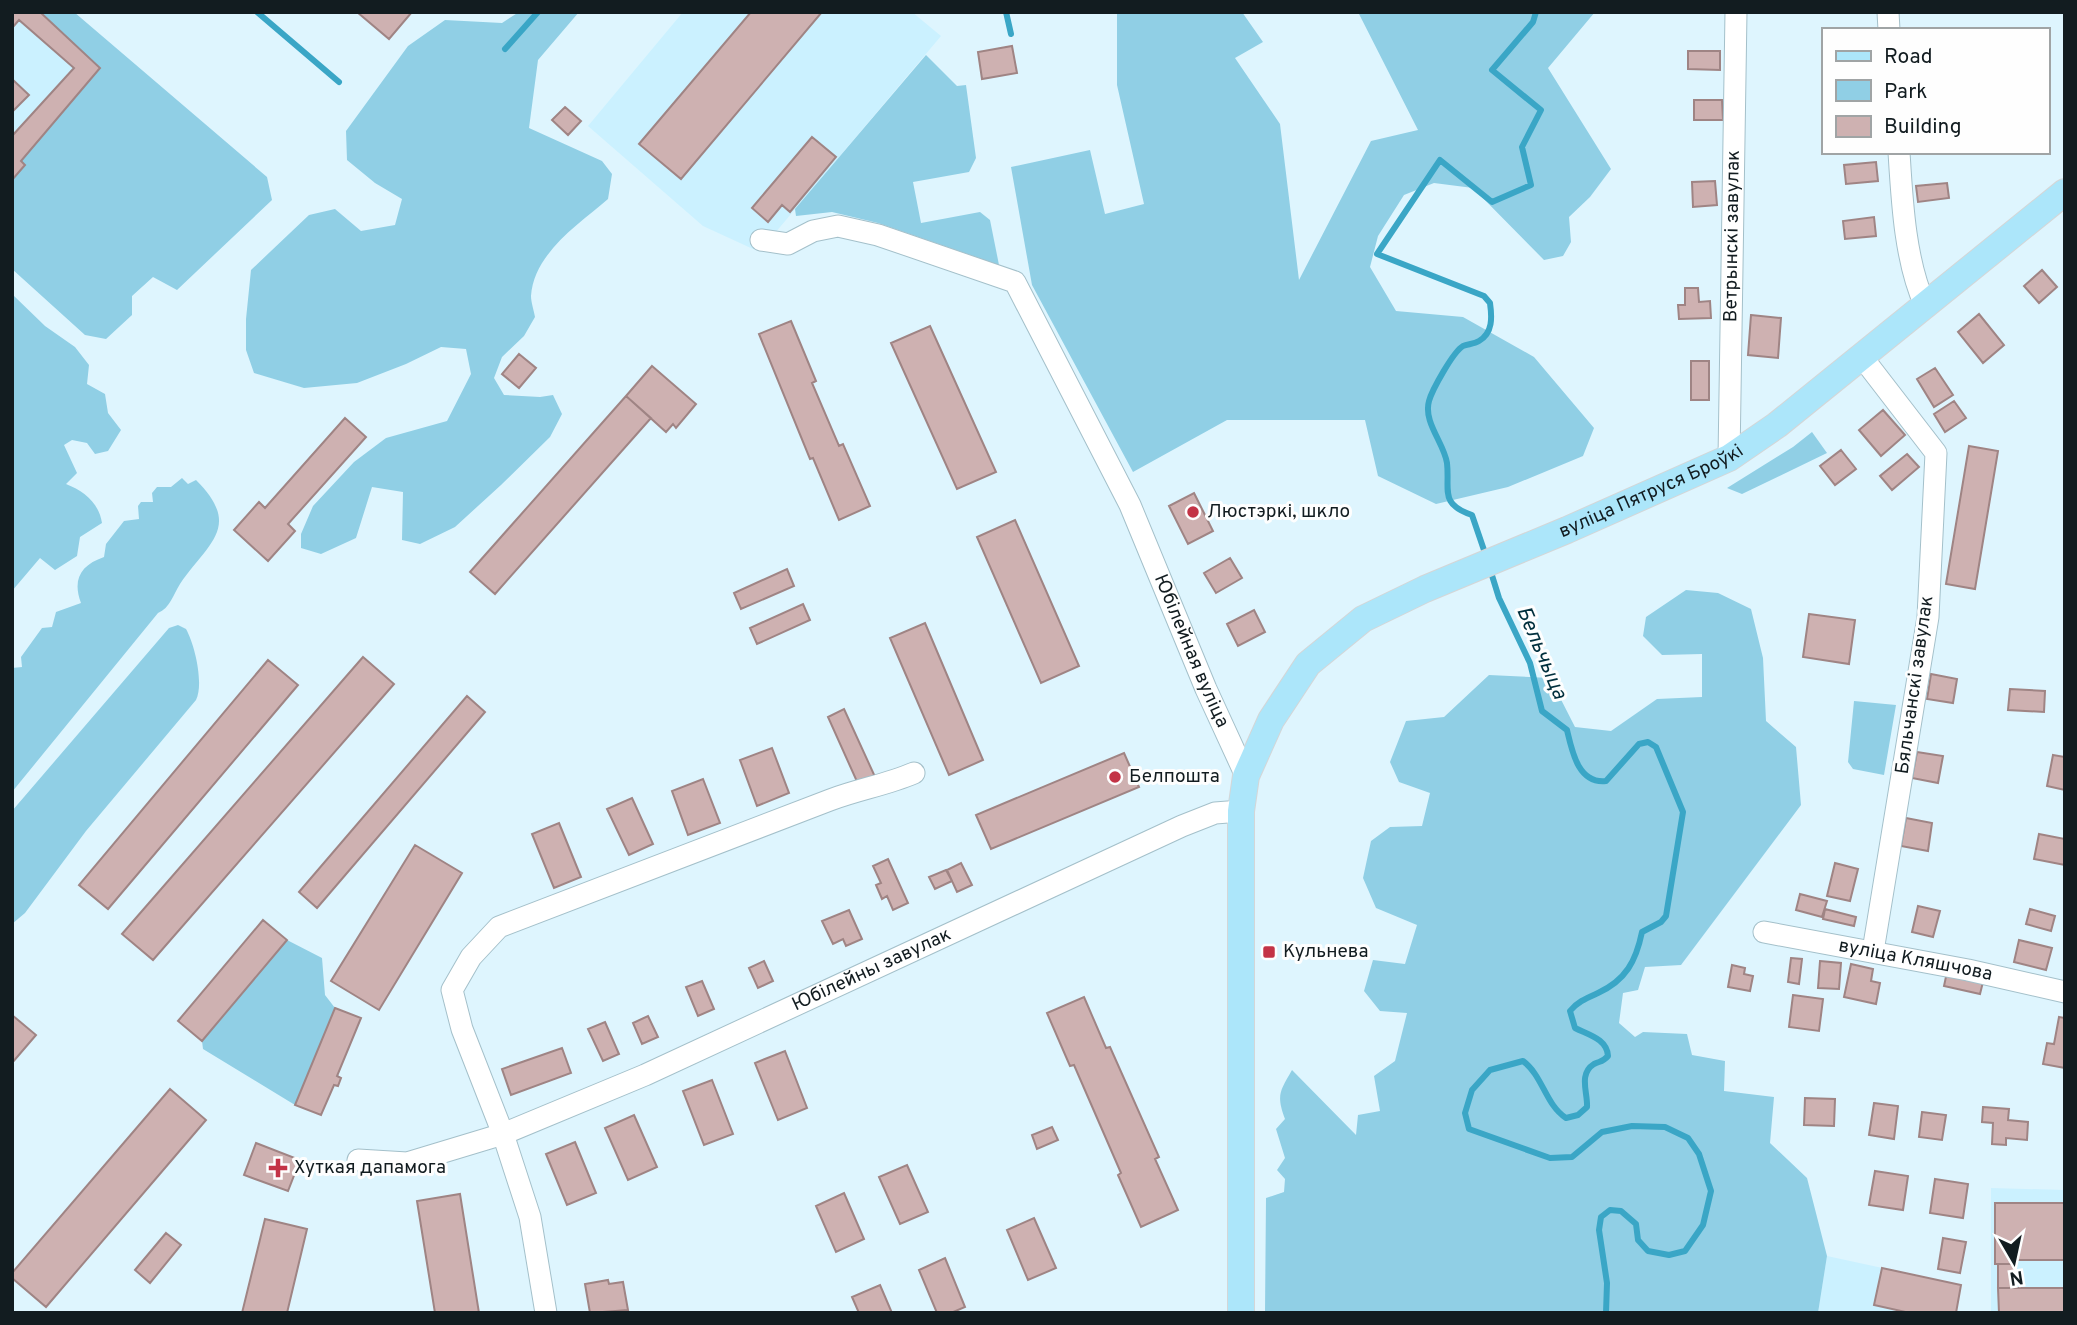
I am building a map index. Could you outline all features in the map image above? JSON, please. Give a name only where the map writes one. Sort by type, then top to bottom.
[{"type":"main road","name":"вуліца Пятруся Броўкі","points":[[1246,776],[1271,720],[1308,664],[1363,619],[1425,589],[1729,458],[1777,425],[2065,192]]},
{"type":"main road","points":[[1241,1313],[1241,811],[1246,776]]},
{"type":"street","name":"Ветрынскі завулак","points":[[1729,458],[1736,12]]},
{"type":"street","points":[[1899,154],[1915,284],[1925,305]]},
{"type":"street","name":"Юбілейная вуліца","points":[[761,240],[788,244],[813,231],[838,226],[878,235],[1015,282],[1130,505],[1206,689],[1246,776]]},
{"type":"street","name":"Бяльчанскі завулак","points":[[1862,357],[1936,453],[1928,617],[1873,951]]},
{"type":"street","points":[[547,1313],[530,1217],[503,1134],[462,1029],[452,990],[471,957],[499,927],[851,792],[885,786],[914,773]]},
{"type":"street","name":"Юбілейны завулак","points":[[358,1160],[407,1163],[503,1134],[657,1070],[1182,826],[1215,813],[1241,811]]},
{"type":"street","name":"вуліца Кляшчова","points":[[1764,932],[1873,951],[2065,992]]},
{"type":"shaded area","points":[[12,12],[95,63],[12,173]]},
{"type":"shaded area","points":[[683,12],[912,12],[941,36],[775,233],[768,247],[753,249],[703,226],[588,126]]},
{"type":"shaded area","points":[[1991,1188],[2065,1190],[2065,1313],[1991,1313]]},
{"type":"shaded area","points":[[1827,1256],[1961,1285],[1956,1313],[1818,1313]]},
{"type":"green space","points":[[36,12],[74,12],[267,177],[272,200],[177,290],[153,277],[132,296],[132,315],[106,339],[85,335],[12,269],[12,173],[94,63]]},
{"type":"green space","points":[[519,12],[579,12],[538,60],[529,128],[602,161],[612,174],[608,199],[572,229],[540,266],[531,296],[535,317],[524,336],[502,357],[494,378],[504,395],[553,395],[562,414],[550,437],[455,527],[420,544],[402,540],[403,492],[372,487],[356,538],[321,554],[301,548],[301,534],[313,506],[354,462],[386,438],[447,421],[471,374],[466,349],[441,347],[357,383],[304,388],[254,373],[246,350],[251,270],[309,215],[335,209],[361,231],[395,225],[402,199],[375,183],[347,160],[346,131],[408,46],[445,20],[502,23]]},
{"type":"green space","points":[[1117,12],[1242,12],[1263,42],[1235,58],[1280,124],[1299,280],[1371,141],[1418,130],[1358,12],[1595,12],[1548,68],[1611,169],[1590,197],[1569,217],[1571,242],[1563,256],[1544,260],[1473,188],[1434,183],[1404,195],[1378,236],[1370,267],[1396,311],[1463,317],[1534,357],[1594,428],[1583,456],[1508,487],[1436,504],[1378,476],[1365,420],[1227,420],[1133,472],[1032,285],[1011,167],[1090,150],[1105,214],[1144,204],[1117,85]]},
{"type":"green space","points":[[926,55],[957,86],[966,85],[976,158],[969,172],[913,182],[921,223],[980,212],[990,220],[999,265],[878,223],[832,212],[796,216],[795,209]]},
{"type":"green space","points":[[12,294],[45,326],[75,347],[89,365],[87,384],[105,394],[108,413],[121,430],[108,451],[95,454],[87,443],[72,440],[64,445],[77,473],[66,484],[90,499],[98,509],[102,523],[80,537],[77,556],[55,570],[40,558],[12,591]]},
{"type":"green space","points":[[1812,432],[1827,453],[1742,494],[1727,488],[1793,447]]},
{"type":"green space","points":[[182,478],[188,484],[196,480],[210,496],[217,510],[219,523],[216,534],[168,605],[158,613],[12,792],[12,668],[22,667],[21,657],[42,628],[52,627],[56,612],[81,603],[78,594],[80,574],[89,564],[104,557],[106,544],[124,521],[139,519],[138,506],[141,502],[153,502],[152,493],[157,487],[171,487]]},
{"type":"green space","points":[[1686,590],[1718,593],[1751,609],[1763,658],[1766,721],[1796,747],[1801,805],[1681,965],[1645,967],[1638,990],[1623,993],[1619,1023],[1635,1037],[1643,1032],[1687,1034],[1692,1055],[1725,1061],[1724,1091],[1774,1097],[1770,1143],[1807,1178],[1827,1256],[1818,1313],[1265,1313],[1266,1198],[1284,1192],[1285,1179],[1277,1170],[1285,1158],[1276,1129],[1285,1119],[1280,1098],[1285,1083],[1292,1070],[1356,1135],[1358,1115],[1380,1111],[1374,1076],[1395,1061],[1407,1013],[1380,1011],[1364,991],[1373,960],[1405,964],[1417,925],[1376,908],[1363,878],[1371,841],[1390,827],[1422,826],[1430,793],[1399,782],[1390,762],[1406,721],[1444,717],[1489,675],[1550,678],[1575,727],[1611,731],[1657,699],[1702,697],[1702,654],[1662,655],[1643,636],[1646,617]]},
{"type":"green space","points":[[178,625],[186,629],[195,654],[199,675],[196,700],[86,831],[25,913],[12,924],[12,811],[169,628]]},
{"type":"green space","points":[[1854,701],[1896,705],[1884,775],[1853,769],[1848,762]]},
{"type":"green space","points":[[287,940],[322,958],[325,995],[335,1008],[295,1105],[203,1049],[202,1041]]},
{"type":"building","points":[[12,12],[40,12],[100,68],[21,161],[25,165],[12,180],[12,136],[74,68],[19,20],[12,28]]},
{"type":"building","points":[[357,12],[412,12],[389,39]]},
{"type":"building","points":[[751,12],[822,12],[681,179],[639,144]]},
{"type":"building","points":[[1012,46],[1017,73],[982,79],[978,52]]},
{"type":"building","points":[[1688,51],[1720,51],[1720,70],[1688,69]]},
{"type":"building","points":[[12,79],[29,95],[12,112]]},
{"type":"building","points":[[1694,100],[1722,100],[1723,120],[1694,120]]},
{"type":"building","points":[[565,107],[581,121],[568,135],[552,120]]},
{"type":"building","points":[[812,137],[836,157],[790,212],[782,205],[768,222],[752,208]]},
{"type":"building","points":[[1876,162],[1878,181],[1846,184],[1844,165]]},
{"type":"building","points":[[1715,181],[1717,205],[1693,207],[1692,182]]},
{"type":"building","points":[[1947,183],[1949,198],[1918,202],[1916,186]]},
{"type":"building","points":[[1874,217],[1876,236],[1845,239],[1843,221]]},
{"type":"building","points":[[2042,270],[2057,287],[2039,303],[2024,286]]},
{"type":"building","points":[[1685,288],[1698,288],[1699,302],[1710,301],[1711,318],[1679,319],[1678,305],[1685,305]]},
{"type":"building","points":[[1979,314],[2004,345],[1983,363],[1958,332]]},
{"type":"building","points":[[1751,315],[1781,318],[1778,358],[1748,355]]},
{"type":"building","points":[[791,321],[816,381],[812,383],[839,446],[843,444],[870,506],[839,520],[813,458],[810,459],[759,334]]},
{"type":"building","points":[[930,326],[996,472],[957,489],[891,343]]},
{"type":"building","points":[[519,354],[536,368],[519,388],[502,374]]},
{"type":"building","points":[[1691,361],[1709,361],[1709,400],[1691,400]]},
{"type":"building","points":[[652,366],[696,404],[676,428],[673,424],[666,432],[626,396]]},
{"type":"building","points":[[1935,368],[1953,395],[1934,407],[1917,379]]},
{"type":"building","points":[[626,396],[651,418],[495,594],[470,572]]},
{"type":"building","points":[[1954,401],[1966,418],[1945,432],[1934,414]]},
{"type":"building","points":[[1883,410],[1905,435],[1881,456],[1859,430]]},
{"type":"building","points":[[345,418],[366,437],[288,524],[295,531],[268,561],[234,530],[259,502],[265,508]]},
{"type":"building","points":[[1969,446],[1998,451],[1975,589],[1946,584]]},
{"type":"building","points":[[1841,450],[1856,469],[1835,485],[1820,466]]},
{"type":"building","points":[[1907,454],[1919,467],[1892,490],[1880,476]]},
{"type":"building","points":[[1194,493],[1213,531],[1188,544],[1169,506]]},
{"type":"building","points":[[1015,520],[1079,666],[1041,683],[977,537]]},
{"type":"building","points":[[1230,558],[1242,578],[1216,593],[1204,573]]},
{"type":"building","points":[[787,569],[794,586],[741,609],[734,593]]},
{"type":"building","points":[[803,604],[810,620],[757,644],[750,628]]},
{"type":"building","points":[[1254,610],[1265,632],[1238,646],[1227,624]]},
{"type":"building","points":[[1809,614],[1855,620],[1849,664],[1803,657]]},
{"type":"building","points":[[925,623],[983,760],[949,775],[890,638]]},
{"type":"building","points":[[363,657],[394,684],[153,960],[122,934]]},
{"type":"building","points":[[268,660],[298,685],[108,909],[79,885]]},
{"type":"building","points":[[1931,674],[1957,679],[1953,703],[1927,699]]},
{"type":"building","points":[[2010,689],[2045,691],[2044,712],[2008,710]]},
{"type":"building","points":[[467,696],[485,712],[317,908],[299,892]]},
{"type":"building","points":[[844,709],[876,779],[859,786],[828,717]]},
{"type":"building","points":[[772,748],[789,793],[757,806],[740,760]]},
{"type":"building","points":[[1917,752],[1943,756],[1938,783],[1912,778]]},
{"type":"building","points":[[1124,753],[1139,787],[991,849],[976,815]]},
{"type":"building","points":[[2053,755],[2065,757],[2065,790],[2047,786]]},
{"type":"building","points":[[703,779],[720,823],[688,835],[672,791]]},
{"type":"building","points":[[632,798],[653,844],[629,855],[607,809]]},
{"type":"building","points":[[1906,818],[1932,823],[1928,851],[1901,846]]},
{"type":"building","points":[[559,823],[581,877],[554,888],[532,834]]},
{"type":"building","points":[[2039,834],[2065,839],[2065,865],[2034,859]]},
{"type":"building","points":[[415,845],[462,873],[379,1010],[331,981]]},
{"type":"building","points":[[888,859],[908,903],[893,910],[887,896],[882,899],[876,885],[881,883],[873,866]]},
{"type":"building","points":[[961,863],[972,885],[957,892],[947,870]]},
{"type":"building","points":[[1835,863],[1858,869],[1850,901],[1827,896]]},
{"type":"building","points":[[946,870],[952,881],[935,889],[929,877]]},
{"type":"building","points":[[1800,894],[1827,901],[1822,917],[1796,910]]},
{"type":"building","points":[[1918,906],[1940,911],[1933,937],[1912,932]]},
{"type":"building","points":[[1825,909],[1856,917],[1854,926],[1823,919]]},
{"type":"building","points":[[2030,909],[2055,916],[2051,931],[2026,924]]},
{"type":"building","points":[[849,910],[862,939],[846,946],[843,939],[833,944],[822,921]]},
{"type":"building","points":[[263,920],[287,940],[202,1041],[178,1021]]},
{"type":"building","points":[[2019,940],[2052,948],[2046,970],[2014,962]]},
{"type":"building","points":[[1791,958],[1802,959],[1799,984],[1788,982]]},
{"type":"building","points":[[764,961],[773,981],[758,988],[749,968]]},
{"type":"building","points":[[1820,961],[1841,963],[1839,989],[1818,988]]},
{"type":"building","points":[[1851,964],[1873,969],[1871,981],[1880,983],[1876,1004],[1844,997]]},
{"type":"building","points":[[1732,965],[1745,968],[1744,974],[1753,976],[1750,991],[1728,987]]},
{"type":"building","points":[[1947,972],[1983,982],[1980,994],[1944,986]]},
{"type":"building","points":[[702,981],[714,1009],[698,1016],[686,987]]},
{"type":"building","points":[[1793,995],[1823,999],[1819,1031],[1789,1027]]},
{"type":"building","points":[[1084,997],[1106,1048],[1110,1047],[1159,1157],[1155,1159],[1178,1210],[1141,1227],[1118,1175],[1121,1173],[1074,1065],[1070,1066],[1047,1013]]},
{"type":"building","points":[[335,1008],[361,1018],[337,1076],[341,1078],[338,1086],[334,1085],[321,1115],[295,1105]]},
{"type":"building","points":[[12,1015],[36,1035],[12,1063]]},
{"type":"building","points":[[648,1016],[658,1037],[642,1044],[633,1023]]},
{"type":"building","points":[[2059,1017],[2065,1018],[2065,1068],[2043,1064],[2047,1043],[2054,1044]]},
{"type":"building","points":[[605,1022],[619,1054],[603,1061],[588,1029]]},
{"type":"building","points":[[562,1048],[571,1073],[511,1095],[502,1069]]},
{"type":"building","points":[[785,1051],[807,1108],[778,1120],[755,1063]]},
{"type":"building","points":[[712,1080],[733,1134],[704,1145],[683,1091]]},
{"type":"building","points":[[170,1089],[206,1120],[46,1307],[12,1278],[12,1273]]},
{"type":"building","points":[[1805,1098],[1835,1099],[1834,1126],[1804,1125]]},
{"type":"building","points":[[1874,1103],[1898,1106],[1894,1139],[1869,1135]]},
{"type":"building","points":[[1983,1107],[2009,1109],[2008,1120],[2028,1122],[2027,1140],[2006,1138],[2006,1145],[1992,1144],[1993,1123],[1982,1122]]},
{"type":"building","points":[[1922,1112],[1946,1115],[1942,1140],[1919,1137]]},
{"type":"building","points":[[634,1115],[657,1167],[628,1180],[605,1128]]},
{"type":"building","points":[[1052,1127],[1058,1140],[1037,1149],[1032,1135]]},
{"type":"building","points":[[575,1142],[596,1193],[567,1205],[546,1154]]},
{"type":"building","points":[[256,1143],[300,1160],[288,1191],[244,1175]]},
{"type":"building","points":[[907,1165],[928,1212],[900,1224],[879,1177]]},
{"type":"building","points":[[1875,1171],[1908,1176],[1903,1210],[1869,1205]]},
{"type":"building","points":[[1935,1179],[1968,1184],[1963,1218],[1930,1213]]},
{"type":"building","points":[[844,1193],[864,1239],[836,1252],[816,1206]]},
{"type":"building","points":[[460,1194],[479,1313],[435,1313],[417,1201]]},
{"type":"building","points":[[1995,1203],[2065,1203],[2065,1260],[2015,1260],[2015,1264],[1995,1264]]},
{"type":"building","points":[[1034,1218],[1056,1268],[1028,1280],[1007,1230]]},
{"type":"building","points":[[265,1219],[307,1229],[287,1313],[242,1313]]},
{"type":"building","points":[[166,1233],[181,1245],[150,1283],[135,1270]]},
{"type":"building","points":[[1943,1238],[1966,1242],[1960,1273],[1938,1269]]},
{"type":"building","points":[[945,1258],[965,1307],[951,1313],[937,1313],[919,1270]]},
{"type":"building","points":[[1998,1264],[2015,1264],[2015,1288],[1998,1288]]},
{"type":"building","points":[[1882,1268],[1961,1285],[1956,1313],[1910,1313],[1874,1305]]},
{"type":"building","points":[[608,1280],[609,1284],[623,1282],[628,1310],[590,1313],[585,1284]]},
{"type":"building","points":[[880,1285],[892,1313],[859,1313],[852,1297]]},
{"type":"building","points":[[1998,1288],[2065,1288],[2065,1313],[1999,1313]]},
{"type":"waterway","points":[[257,12],[339,82]]},
{"type":"waterway","points":[[505,49],[538,12]]},
{"type":"waterway","points":[[1006,12],[1011,34]]},
{"type":"waterway","name":"Бельчыца","points":[[1486,556],[1472,515],[1450,501],[1447,463],[1431,425],[1428,409],[1434,389],[1454,356],[1463,346],[1477,342],[1487,334],[1491,319],[1490,303],[1484,296],[1377,254],[1440,160],[1492,202],[1531,185],[1522,147],[1541,110],[1492,70],[1533,22],[1536,12]]},
{"type":"waterway","name":"Бельчыца","points":[[1490,569],[1499,598],[1530,663],[1542,711],[1567,730],[1574,756],[1583,772],[1596,781],[1606,781],[1639,744],[1648,742],[1656,747],[1683,812],[1666,916],[1661,922],[1642,932],[1637,952],[1623,976],[1570,1011],[1575,1028],[1591,1035],[1607,1050],[1608,1056],[1594,1064],[1586,1073],[1587,1107],[1578,1115],[1566,1118],[1553,1105],[1535,1074],[1523,1061],[1490,1070],[1472,1090],[1465,1113],[1469,1129],[1550,1158],[1572,1157],[1602,1132],[1632,1126],[1665,1127],[1688,1138],[1699,1154],[1711,1191],[1703,1225],[1685,1251],[1669,1255],[1648,1251],[1638,1240],[1636,1224],[1621,1211],[1610,1210],[1601,1217],[1599,1230],[1607,1283],[1606,1313]]},
{"type":"place","name":"Люстэркі, шкло","points":[[1193,512]]},
{"type":"place","name":"Белпошта","points":[[1115,777]]},
{"type":"place","name":"Кульнева","points":[[1269,952]]},
{"type":"place","name":"Хуткая дапамога","points":[[278,1168]]}]
